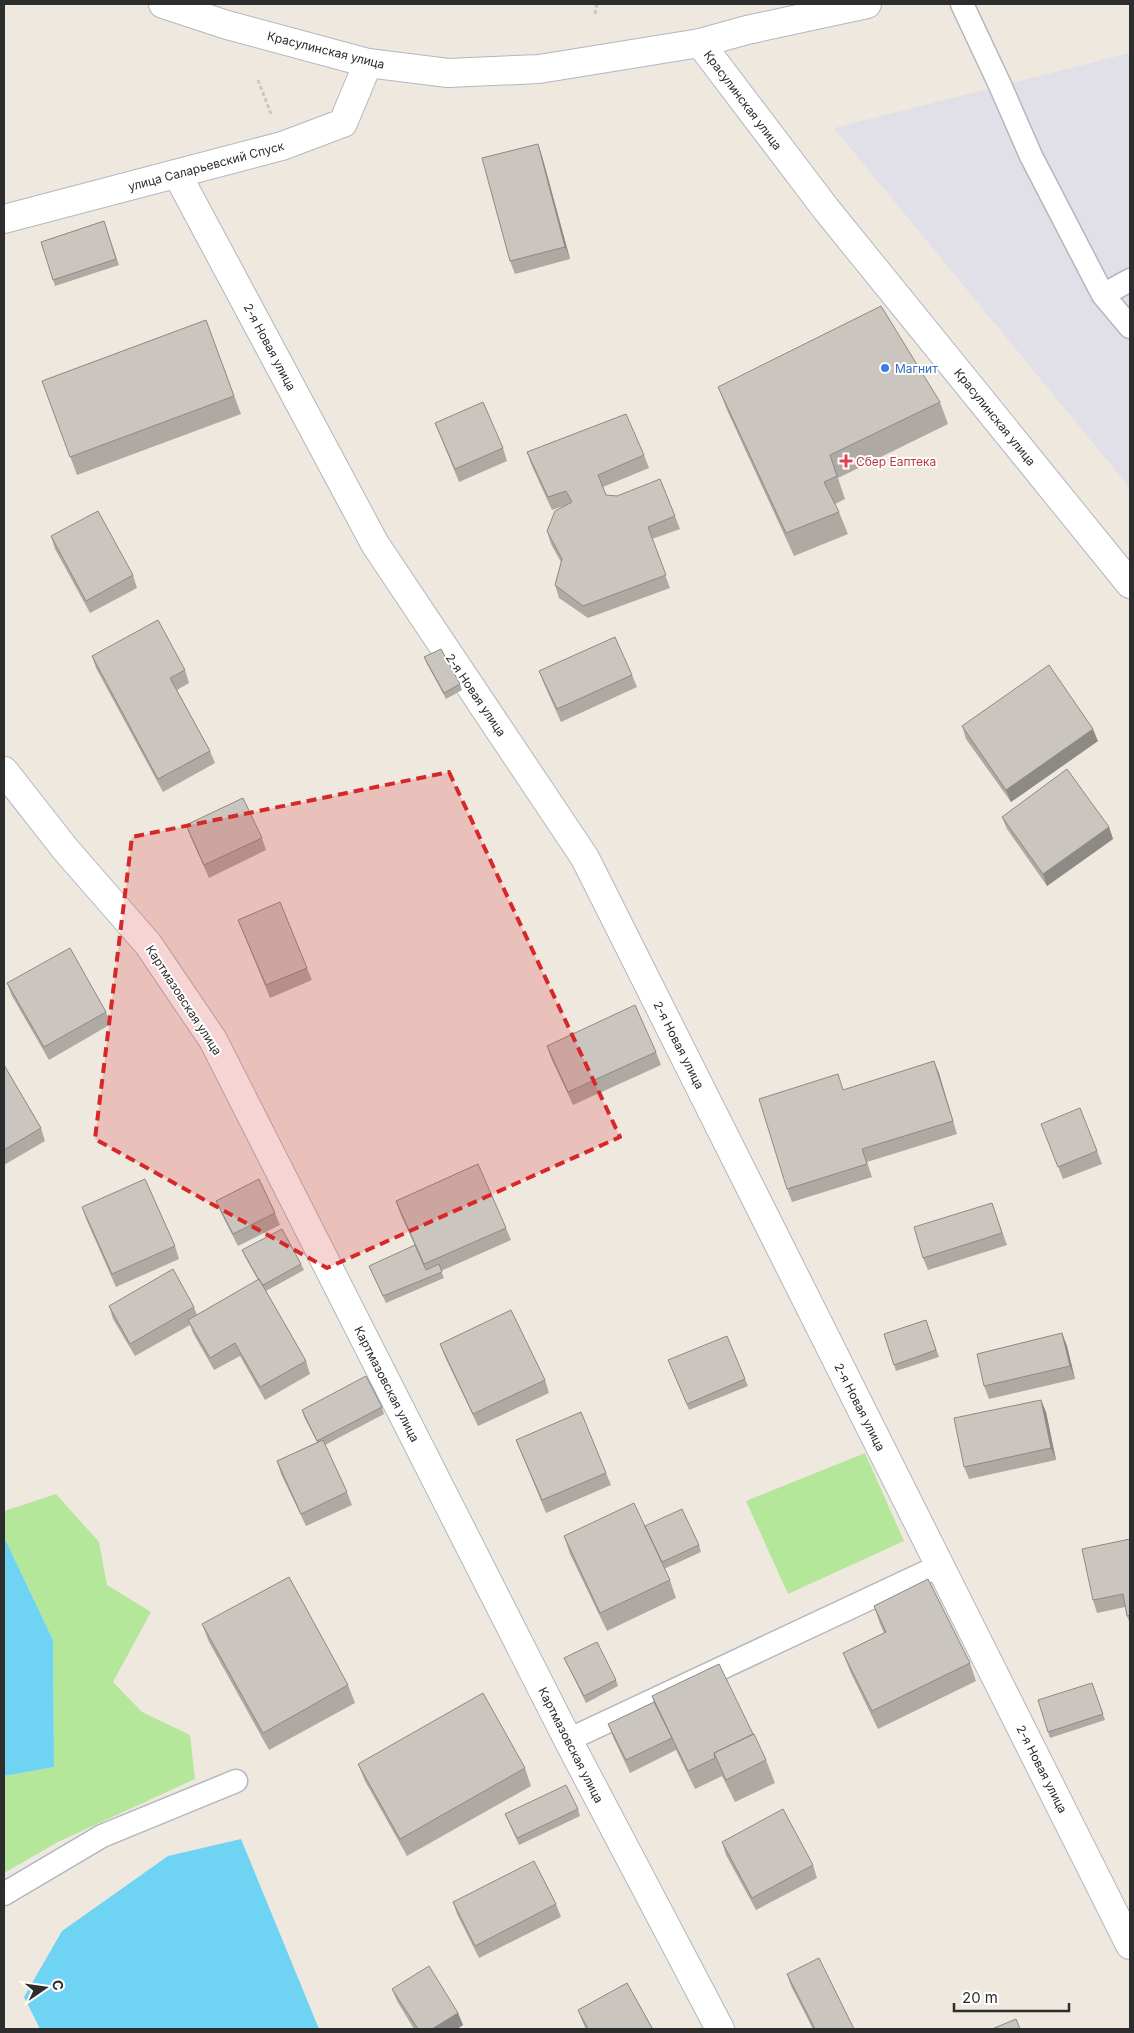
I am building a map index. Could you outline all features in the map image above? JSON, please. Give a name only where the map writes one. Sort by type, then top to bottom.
[{"type":"street","name":"Красулинская улица","points":[[163,4],[227,25],[368,63],[448,73],[539,69],[700,43],[826,209],[1130,584]]},
{"type":"street","points":[[700,43],[747,30],[867,4]]},
{"type":"street","name":"улица Саларьевский Спуск","points":[[4,219],[282,146],[343,123],[368,63]]},
{"type":"street","name":"2-я Новая улица","points":[[177,174],[375,544],[585,858],[1130,1945]]},
{"type":"street","name":"Картмазовская улица","points":[[4,771],[66,850],[148,944],[213,1040],[568,1740],[720,2029]]},
{"type":"lane","points":[[962,4],[1031,156],[1103,295],[1130,327]]},
{"type":"lane","points":[[1103,295],[1130,280]]},
{"type":"lane","points":[[568,1740],[939,1566]]},
{"type":"lane","points":[[4,1894],[102,1836],[236,1781]]},
{"type":"path","points":[[595,14],[596,4]]},
{"type":"highlighted area","points":[[449,772],[620,1137],[327,1268],[95,1139],[132,837]]},
{"type":"shaded area","points":[[1130,53],[1130,488],[834,128]]},
{"type":"green space","points":[[865,1453],[904,1541],[788,1594],[746,1501]]},
{"type":"green space","points":[[56,1494],[99,1542],[107,1585],[151,1612],[113,1682],[142,1712],[190,1735],[195,1779],[58,1842],[4,1873],[4,1776],[54,1767],[53,1640],[4,1537],[4,1511]]},
{"type":"water","points":[[4,1537],[53,1640],[54,1767],[4,1776]]},
{"type":"water","points":[[241,1839],[319,2029],[40,2029],[24,1997],[62,1931],[168,1856]]},
{"type":"building","points":[[538,144],[565,247],[510,261],[482,158]]},
{"type":"building","points":[[104,221],[116,259],[53,280],[41,242]]},
{"type":"building","points":[[881,306],[940,402],[830,455],[837,476],[824,482],[839,512],[786,533],[718,387]]},
{"type":"building","points":[[206,320],[234,396],[70,457],[42,381]]},
{"type":"building","points":[[483,402],[503,448],[455,469],[435,423]]},
{"type":"building","points":[[626,414],[644,455],[598,475],[606,495],[617,496],[660,479],[675,516],[648,527],[666,575],[583,606],[555,585],[562,559],[547,531],[555,511],[572,502],[566,491],[548,497],[527,452]]},
{"type":"building","points":[[98,511],[133,575],[86,601],[51,536]]},
{"type":"building","points":[[158,620],[185,670],[170,678],[210,751],[158,779],[92,656]]},
{"type":"building","points":[[615,637],[632,675],[557,709],[539,671]]},
{"type":"building","points":[[441,649],[460,684],[444,693],[424,657]]},
{"type":"building","points":[[1049,665],[1093,729],[1006,790],[962,726]]},
{"type":"building","points":[[1067,769],[1109,827],[1043,874],[1002,817]]},
{"type":"building","points":[[243,798],[262,838],[204,865],[186,825]]},
{"type":"building","points":[[280,902],[307,968],[266,985],[238,920]]},
{"type":"building","points":[[70,948],[106,1012],[44,1047],[7,983]]},
{"type":"building","points":[[635,1005],[656,1052],[568,1092],[547,1046]]},
{"type":"building","points":[[934,1061],[953,1121],[862,1149],[867,1164],[787,1189],[759,1099],[838,1074],[843,1090]]},
{"type":"building","points":[[4,1065],[41,1128],[4,1150]]},
{"type":"building","points":[[1080,1108],[1097,1151],[1058,1167],[1041,1124]]},
{"type":"building","points":[[478,1164],[506,1228],[424,1264],[396,1201]]},
{"type":"building","points":[[145,1179],[175,1246],[112,1274],[82,1207]]},
{"type":"building","points":[[259,1179],[275,1213],[233,1234],[216,1201]]},
{"type":"building","points":[[992,1203],[1002,1233],[923,1258],[914,1227]]},
{"type":"building","points":[[282,1229],[301,1264],[263,1285],[242,1250]]},
{"type":"building","points":[[415,1245],[426,1270],[439,1264],[442,1272],[383,1296],[369,1266]]},
{"type":"building","points":[[173,1269],[194,1307],[130,1344],[109,1306]]},
{"type":"building","points":[[259,1279],[306,1361],[260,1387],[235,1343],[210,1358],[188,1320]]},
{"type":"building","points":[[511,1310],[545,1380],[473,1414],[440,1344]]},
{"type":"building","points":[[926,1320],[936,1350],[894,1365],[884,1334]]},
{"type":"building","points":[[1062,1333],[1070,1366],[984,1386],[977,1354]]},
{"type":"building","points":[[727,1336],[745,1379],[687,1404],[668,1360]]},
{"type":"building","points":[[366,1376],[382,1407],[317,1441],[302,1410]]},
{"type":"building","points":[[1041,1400],[1051,1448],[964,1467],[954,1418]]},
{"type":"building","points":[[581,1412],[606,1473],[542,1500],[516,1440]]},
{"type":"building","points":[[323,1440],[347,1492],[301,1514],[277,1461]]},
{"type":"building","points":[[634,1503],[670,1580],[600,1613],[564,1536]]},
{"type":"building","points":[[682,1509],[699,1545],[662,1562],[645,1526]]},
{"type":"building","points":[[1130,1539],[1130,1615],[1127,1616],[1123,1594],[1093,1600],[1082,1549]]},
{"type":"building","points":[[289,1577],[348,1685],[263,1733],[202,1624]]},
{"type":"building","points":[[928,1579],[970,1663],[872,1711],[843,1653],[886,1632],[874,1606]]},
{"type":"building","points":[[597,1642],[616,1680],[584,1696],[564,1658]]},
{"type":"building","points":[[719,1664],[753,1734],[714,1753],[715,1758],[688,1771],[652,1696]]},
{"type":"building","points":[[1092,1683],[1103,1714],[1048,1732],[1038,1700]]},
{"type":"building","points":[[483,1693],[525,1768],[400,1839],[358,1764]]},
{"type":"building","points":[[654,1702],[672,1738],[626,1760],[608,1724]]},
{"type":"building","points":[[754,1734],[766,1760],[726,1780],[714,1753]]},
{"type":"building","points":[[566,1785],[578,1809],[517,1838],[505,1814]]},
{"type":"building","points":[[783,1809],[813,1865],[752,1898],[722,1842]]},
{"type":"building","points":[[534,1861],[556,1904],[475,1946],[453,1902]]},
{"type":"building","points":[[819,1958],[854,2029],[815,2029],[787,1974]]},
{"type":"building","points":[[429,1966],[458,2013],[432,2029],[418,2029],[392,1989]]},
{"type":"building","points":[[627,1983],[652,2028],[588,2029],[578,2010]]},
{"type":"building","points":[[1016,2019],[1020,2029],[992,2029]]},
{"type":"place","name":"Магнит","points":[[885,368]]},
{"type":"place","name":"Сбер Еаптека","points":[[846,461]]}]
